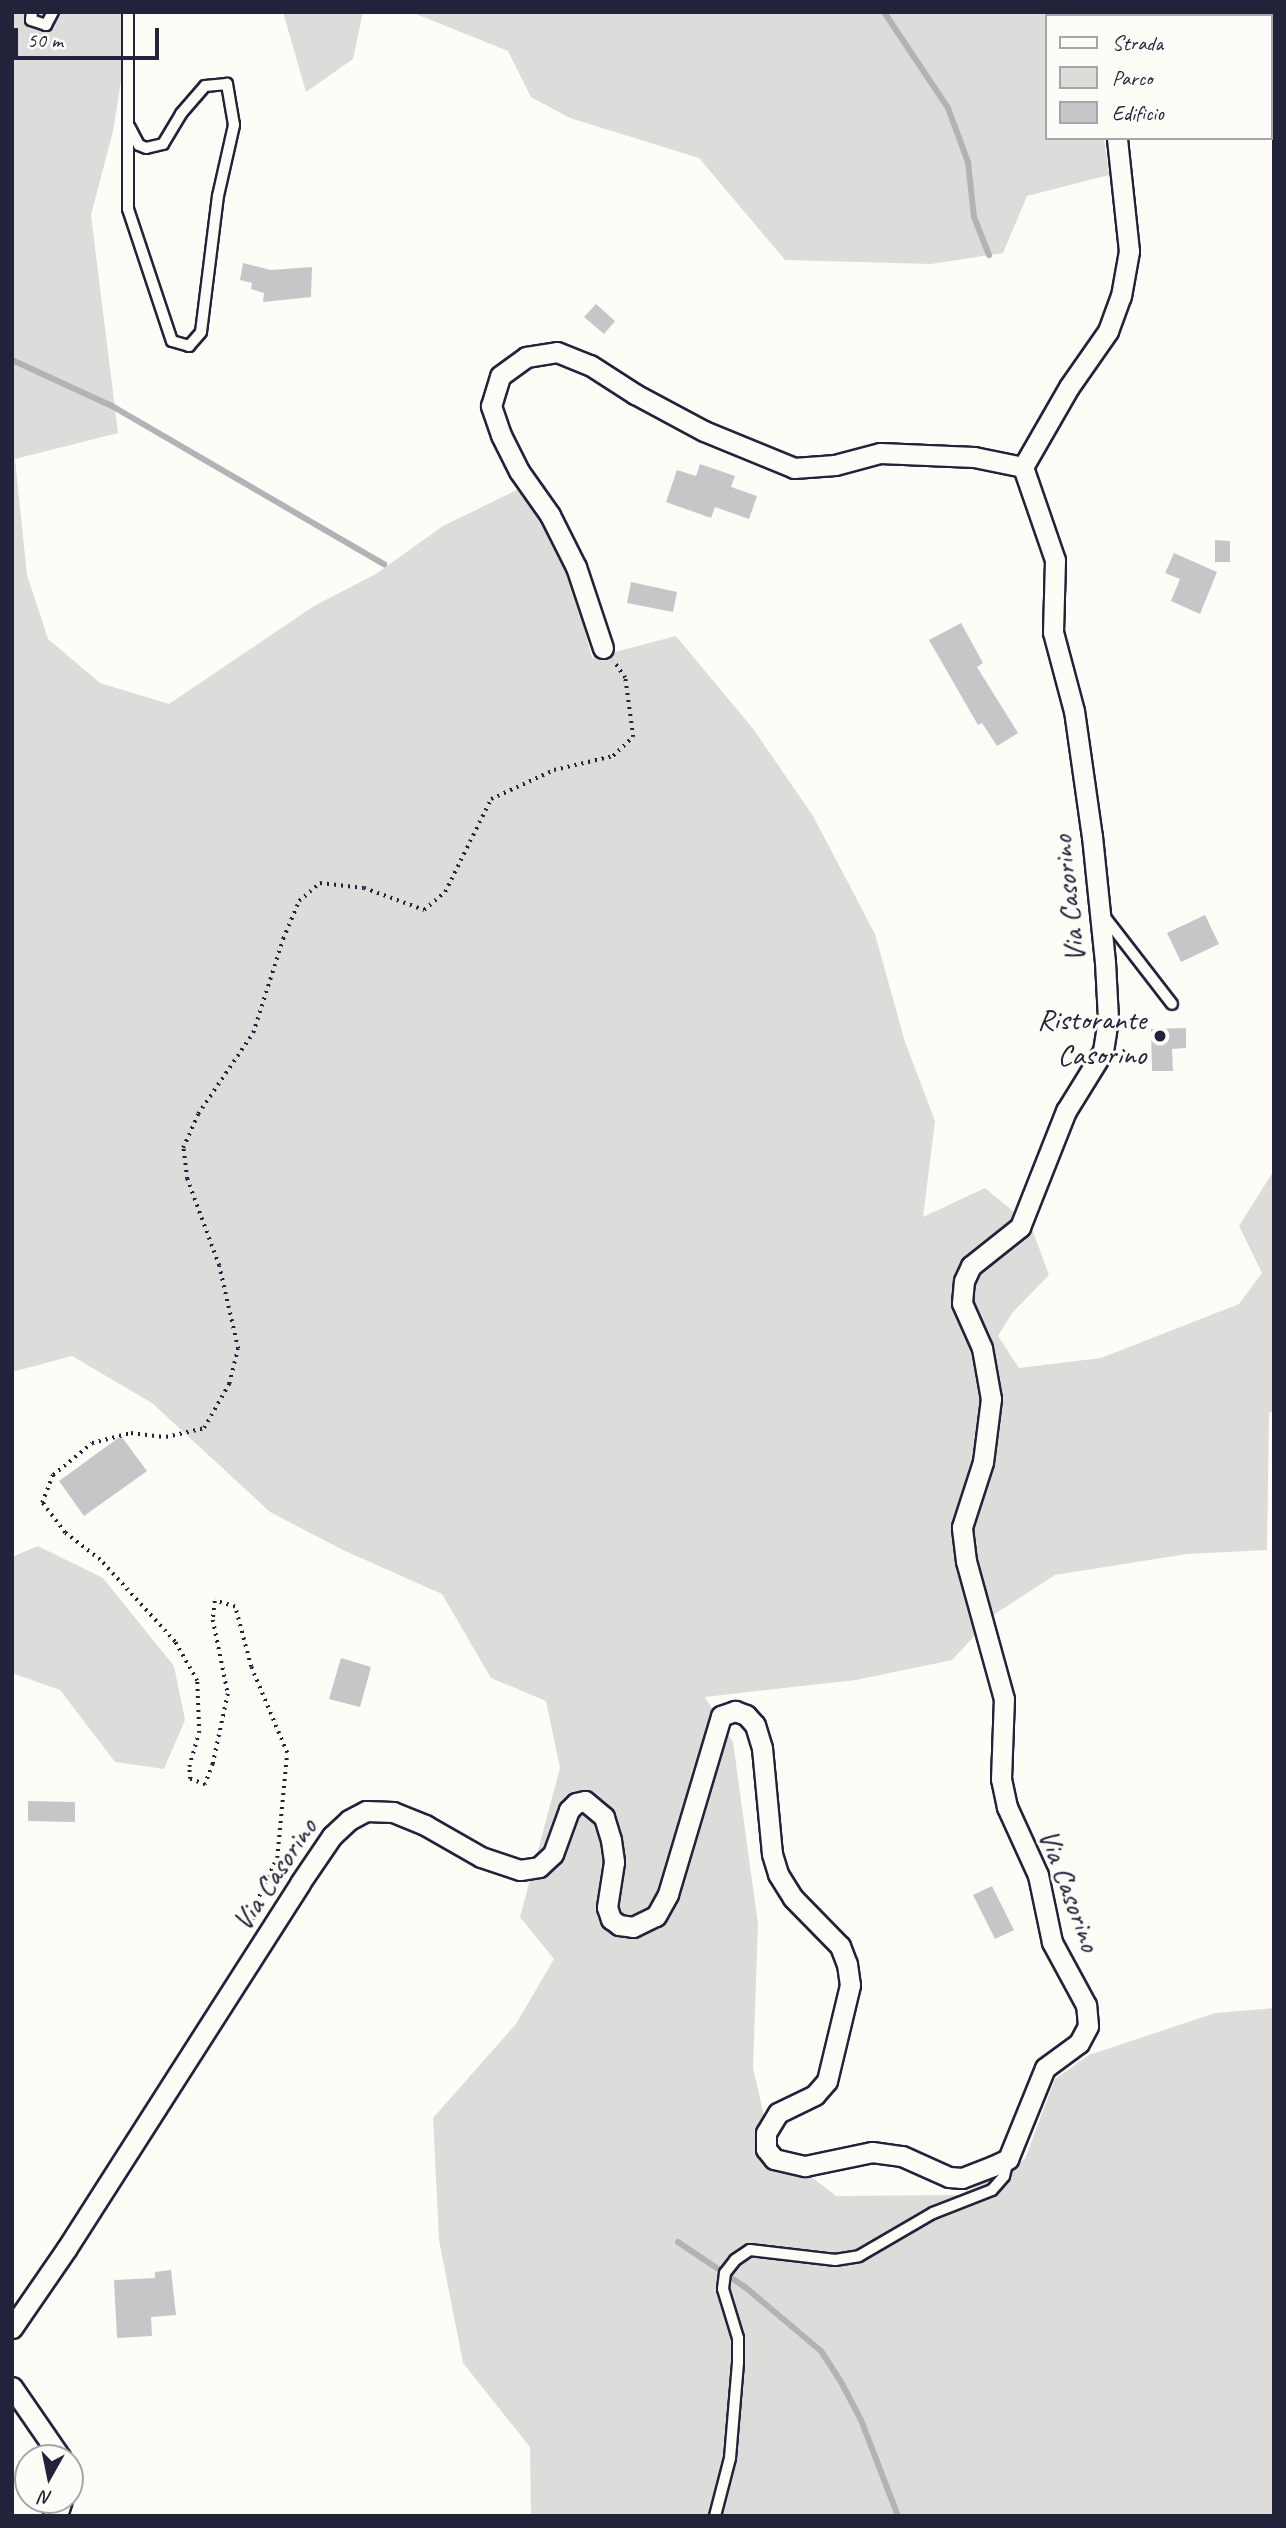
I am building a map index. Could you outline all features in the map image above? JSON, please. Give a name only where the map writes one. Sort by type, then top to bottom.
[{"type":"street","points":[[603,648],[576,568],[550,515],[519,471],[501,435],[491,406],[500,376],[526,357],[557,352],[590,365],[635,394],[704,430],[794,468],[835,465],[880,453],[974,457],[1023,467],[1069,387],[1108,331],[1121,296],[1129,251],[1117,140]]},
{"type":"street","name":"Via Casorino","points":[[12,2328],[332,1836],[349,1819],[366,1811],[393,1812],[425,1825],[481,1857],[520,1870],[539,1867],[553,1854],[569,1810],[576,1803],[585,1801],[604,1817],[611,1840],[614,1862],[607,1907],[611,1919],[620,1925],[634,1927],[646,1924],[656,1916],[668,1894],[721,1716],[734,1711],[746,1715],[755,1725],[762,1748],[772,1854],[778,1874],[811,1919],[840,1946],[847,1964],[850,1985],[827,2081],[815,2095],[778,2113],[766,2133],[766,2149],[774,2159],[805,2166],[872,2152],[902,2156],[949,2177],[962,2178],[1008,2159],[1045,2068],[1079,2043],[1088,2026],[1086,2005],[1052,1942],[1038,1875],[1007,1807],[1001,1779],[1004,1699],[966,1561],[962,1527],[983,1462],[991,1399],[982,1348],[962,1303],[964,1281],[971,1266],[1020,1227],[1066,1111],[1103,1051],[1108,1019],[1099,910],[1074,711],[1053,632],[1055,560],[1023,467]]},
{"type":"street","points":[[12,2387],[51,2444]]},
{"type":"lane","points":[[32,12],[32,20],[46,24],[53,12]]},
{"type":"lane","points":[[128,12],[128,209],[172,341],[189,346],[201,332],[218,196],[234,125],[227,84],[205,86],[181,114],[163,144],[146,148],[139,145],[129,125]]},
{"type":"lane","points":[[1099,910],[1172,1004]]},
{"type":"lane","points":[[715,2516],[730,2458],[738,2362],[738,2338],[723,2289],[725,2273],[735,2260],[750,2250],[835,2260],[859,2256],[933,2213],[992,2190],[1004,2176],[1008,2159]]},
{"type":"path","points":[[255,1956],[253,1909],[276,1858],[286,1753],[251,1667],[235,1607],[215,1601],[213,1620],[228,1694],[213,1765],[205,1785],[190,1779],[188,1767],[199,1733],[197,1682],[175,1642],[100,1560],[65,1533],[42,1503],[53,1475],[92,1443],[131,1433],[166,1437],[204,1428],[229,1384],[238,1349],[219,1266],[187,1179],[183,1148],[198,1114],[253,1033],[283,939],[299,901],[320,883],[364,888],[424,910],[444,892],[491,799],[554,770],[613,756],[633,737],[625,678],[603,648]]},
{"type":"green space","points":[[12,12],[132,12],[113,131],[91,215],[118,433],[15,459],[27,575],[48,639],[100,683],[169,704],[314,606],[376,574],[443,526],[521,488],[570,574],[592,658],[676,636],[754,730],[813,816],[875,934],[905,1042],[935,1121],[923,1217],[985,1188],[1031,1226],[1049,1275],[1012,1313],[998,1336],[1019,1368],[1101,1358],[1239,1304],[1262,1273],[1239,1226],[1274,1170],[1274,1411],[1269,1413],[1267,1550],[1187,1554],[1055,1575],[995,1614],[952,1660],[856,1680],[705,1697],[733,1742],[758,1924],[753,2068],[771,2146],[836,2196],[959,2195],[1025,2159],[1055,2079],[1089,2055],[1215,2013],[1274,2008],[1274,2516],[531,2516],[530,2447],[463,2363],[439,2240],[433,2118],[516,2024],[554,1959],[520,1917],[560,1768],[546,1701],[491,1678],[442,1594],[343,1550],[270,1512],[152,1403],[72,1356],[12,1372]]},
{"type":"green space","points":[[283,12],[363,12],[353,59],[306,92]]},
{"type":"green space","points":[[411,12],[1088,12],[1044,14],[1044,140],[1104,140],[1109,175],[1027,196],[1003,253],[931,264],[785,260],[699,158],[570,118],[531,97],[508,51]]},
{"type":"green space","points":[[38,1546],[103,1578],[174,1666],[185,1720],[164,1769],[115,1762],[60,1690],[12,1673],[12,1557]]},
{"type":"building","points":[[243,263],[271,270],[312,267],[311,297],[263,302],[264,293],[251,289],[252,283],[240,280]]},
{"type":"building","points":[[596,304],[615,321],[604,334],[584,317]]},
{"type":"building","points":[[700,464],[735,476],[731,487],[757,496],[749,519],[715,507],[711,518],[666,502],[677,470],[696,476]]},
{"type":"building","points":[[1215,540],[1230,541],[1230,562],[1215,562]]},
{"type":"building","points":[[1174,553],[1217,572],[1200,614],[1171,601],[1180,579],[1165,573]]},
{"type":"building","points":[[631,582],[677,592],[673,612],[627,603]]},
{"type":"building","points":[[961,623],[983,663],[977,667],[1018,733],[997,746],[982,723],[978,725],[929,640]]},
{"type":"building","points":[[1205,915],[1219,944],[1181,962],[1167,933]]},
{"type":"building","points":[[1186,1028],[1186,1048],[1172,1049],[1173,1071],[1152,1071],[1151,1029]]},
{"type":"building","points":[[121,1436],[147,1471],[84,1516],[59,1481]]},
{"type":"building","points":[[341,1658],[371,1667],[360,1707],[329,1699]]},
{"type":"building","points":[[28,1801],[75,1802],[75,1822],[28,1821]]},
{"type":"building","points":[[992,1886],[1014,1930],[995,1939],[973,1895]]},
{"type":"building","points":[[171,2270],[176,2315],[151,2317],[152,2336],[117,2338],[114,2280],[155,2278],[155,2272]]},
{"type":"waterway","points":[[884,12],[948,108],[968,162],[974,217],[989,255]]},
{"type":"waterway","points":[[12,360],[112,406],[384,564]]},
{"type":"waterway","points":[[678,2242],[745,2287],[821,2351],[861,2420],[898,2516]]},
{"type":"place","name":"Ristorante Casorino","points":[[1160,1036]]}]
